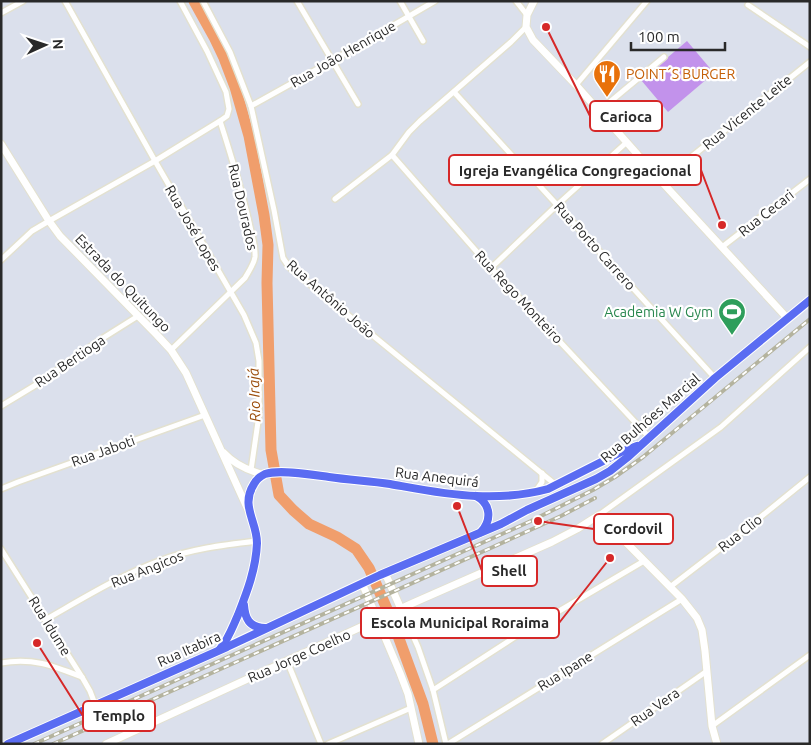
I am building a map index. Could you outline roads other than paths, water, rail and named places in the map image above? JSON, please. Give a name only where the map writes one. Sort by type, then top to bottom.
[{"type":"main road","name":"Rua Bulhões Marcial","points":[[382,574],[501,524],[527,510],[596,479],[629,456],[715,378],[810,300]]},
{"type":"main road","name":"Rua Anequirá","points":[[267,474],[303,474],[476,496],[512,494],[548,489],[621,452],[641,444]]},
{"type":"main road","points":[[249,512],[248,503],[251,490],[258,479],[267,474]]},
{"type":"main road","points":[[476,496],[482,499],[488,510],[486,524],[480,532]]},
{"type":"main road","name":"Estrada do Quitungo","points":[[219,650],[232,632],[251,582],[257,541],[256,531],[249,512]]},
{"type":"main road","name":"Rua Itabira","points":[[8,744],[219,650],[382,574]]},
{"type":"main road","points":[[243,603],[248,621],[259,628],[267,628]]},
{"type":"street","points":[[1,13],[23,1]]},
{"type":"street","name":"Rua José Lopes","points":[[65,1],[244,315],[252,333],[258,352],[260,415],[251,470]]},
{"type":"street","points":[[1,260],[32,231],[226,118],[229,107],[228,100],[219,77],[180,1]]},
{"type":"street","name":"Rua Antônio João","points":[[204,1],[230,52],[251,106],[283,258],[290,267],[556,485]]},
{"type":"street","points":[[297,1],[358,104]]},
{"type":"street","points":[[400,1],[423,41]]},
{"type":"street","name":"Rua João Henrique","points":[[251,106],[435,1]]},
{"type":"street","points":[[516,1],[527,15]]},
{"type":"street","points":[[534,1],[527,15],[526,27],[533,40],[788,319]]},
{"type":"street","points":[[576,85],[646,1]]},
{"type":"street","points":[[748,5],[810,48]]},
{"type":"street","points":[[335,199],[392,155],[414,126],[526,27]]},
{"type":"street","points":[[599,111],[664,57]]},
{"type":"street","name":"Rua Vicente Leite","points":[[661,181],[810,62]]},
{"type":"street","name":"Rua Porto Carrero","points":[[454,92],[715,378]]},
{"type":"street","name":"Rua Dourados","points":[[171,350],[246,278],[253,263],[255,249],[241,187],[220,121]]},
{"type":"street","points":[[491,268],[557,204],[627,142]]},
{"type":"street","name":"Estrada do Quitungo","points":[[1,144],[60,236],[171,350],[186,373],[249,512]]},
{"type":"street","name":"Rua Rego Monteiro","points":[[392,155],[491,268],[649,437]]},
{"type":"street","name":"Rua Cecari","points":[[722,247],[810,179]]},
{"type":"street","name":"Rua Bertioga","points":[[1,406],[40,383],[103,338],[138,316]]},
{"type":"street","points":[[717,744],[712,726],[702,630],[697,618],[670,586],[599,515],[721,427],[810,347]]},
{"type":"street","name":"Rua Jaboti","points":[[1,490],[36,475],[205,415]]},
{"type":"street","name":"Estrada do Quitungo","points":[[219,445],[238,465],[267,474]]},
{"type":"street","points":[[536,492],[542,482],[542,473]]},
{"type":"street","name":"Rua Clio","points":[[670,586],[810,477]]},
{"type":"street","name":"Rua Jorge Coelho","points":[[106,744],[121,741],[380,618],[552,542],[599,515]]},
{"type":"street","name":"Rua Angicos","points":[[46,620],[105,586],[160,560],[206,548],[257,541]]},
{"type":"street","name":"Rua Idume","points":[[2,552],[82,677],[95,704]]},
{"type":"street","points":[[433,690],[515,637],[644,561]]},
{"type":"street","points":[[382,574],[418,647],[433,690],[447,744]]},
{"type":"street","points":[[364,582],[380,618],[400,673],[411,708],[419,744]]},
{"type":"street","name":"Rua Ipane","points":[[447,744],[682,599]]},
{"type":"street","points":[[712,726],[810,655]]},
{"type":"street","points":[[1,663],[25,660],[42,662],[82,677]]},
{"type":"street","points":[[287,661],[321,744]]},
{"type":"street","name":"Rua Vera","points":[[602,744],[707,671]]},
{"type":"street","points":[[328,744],[411,708]]},
{"type":"waterway","name":"Rio Irajá","points":[[194,1],[214,37],[235,87],[249,136],[264,215],[268,245],[267,283],[271,450],[279,495],[309,524],[337,537],[356,549],[369,568],[394,625],[423,704],[433,744]]},
{"type":"railway","points":[[34,744],[531,521],[593,490],[643,457],[810,319]]},
{"type":"railway","points":[[53,744],[493,547],[561,516],[595,498]]},
{"type":"place","name":"Carioca","points":[[546,27]]},
{"type":"place","name":"POINT´S BURGER","points":[[607,98]]},
{"type":"place","name":"Igreja Evangélica Congregacional","points":[[722,225]]},
{"type":"place","name":"Academia W Gym","points":[[732,336]]},
{"type":"place","name":"Shell","points":[[457,506]]},
{"type":"place","name":"Cordovil","points":[[538,521]]},
{"type":"place","name":"Escola Municipal Roraima","points":[[610,558]]},
{"type":"place","name":"Templo","points":[[37,643]]}]
